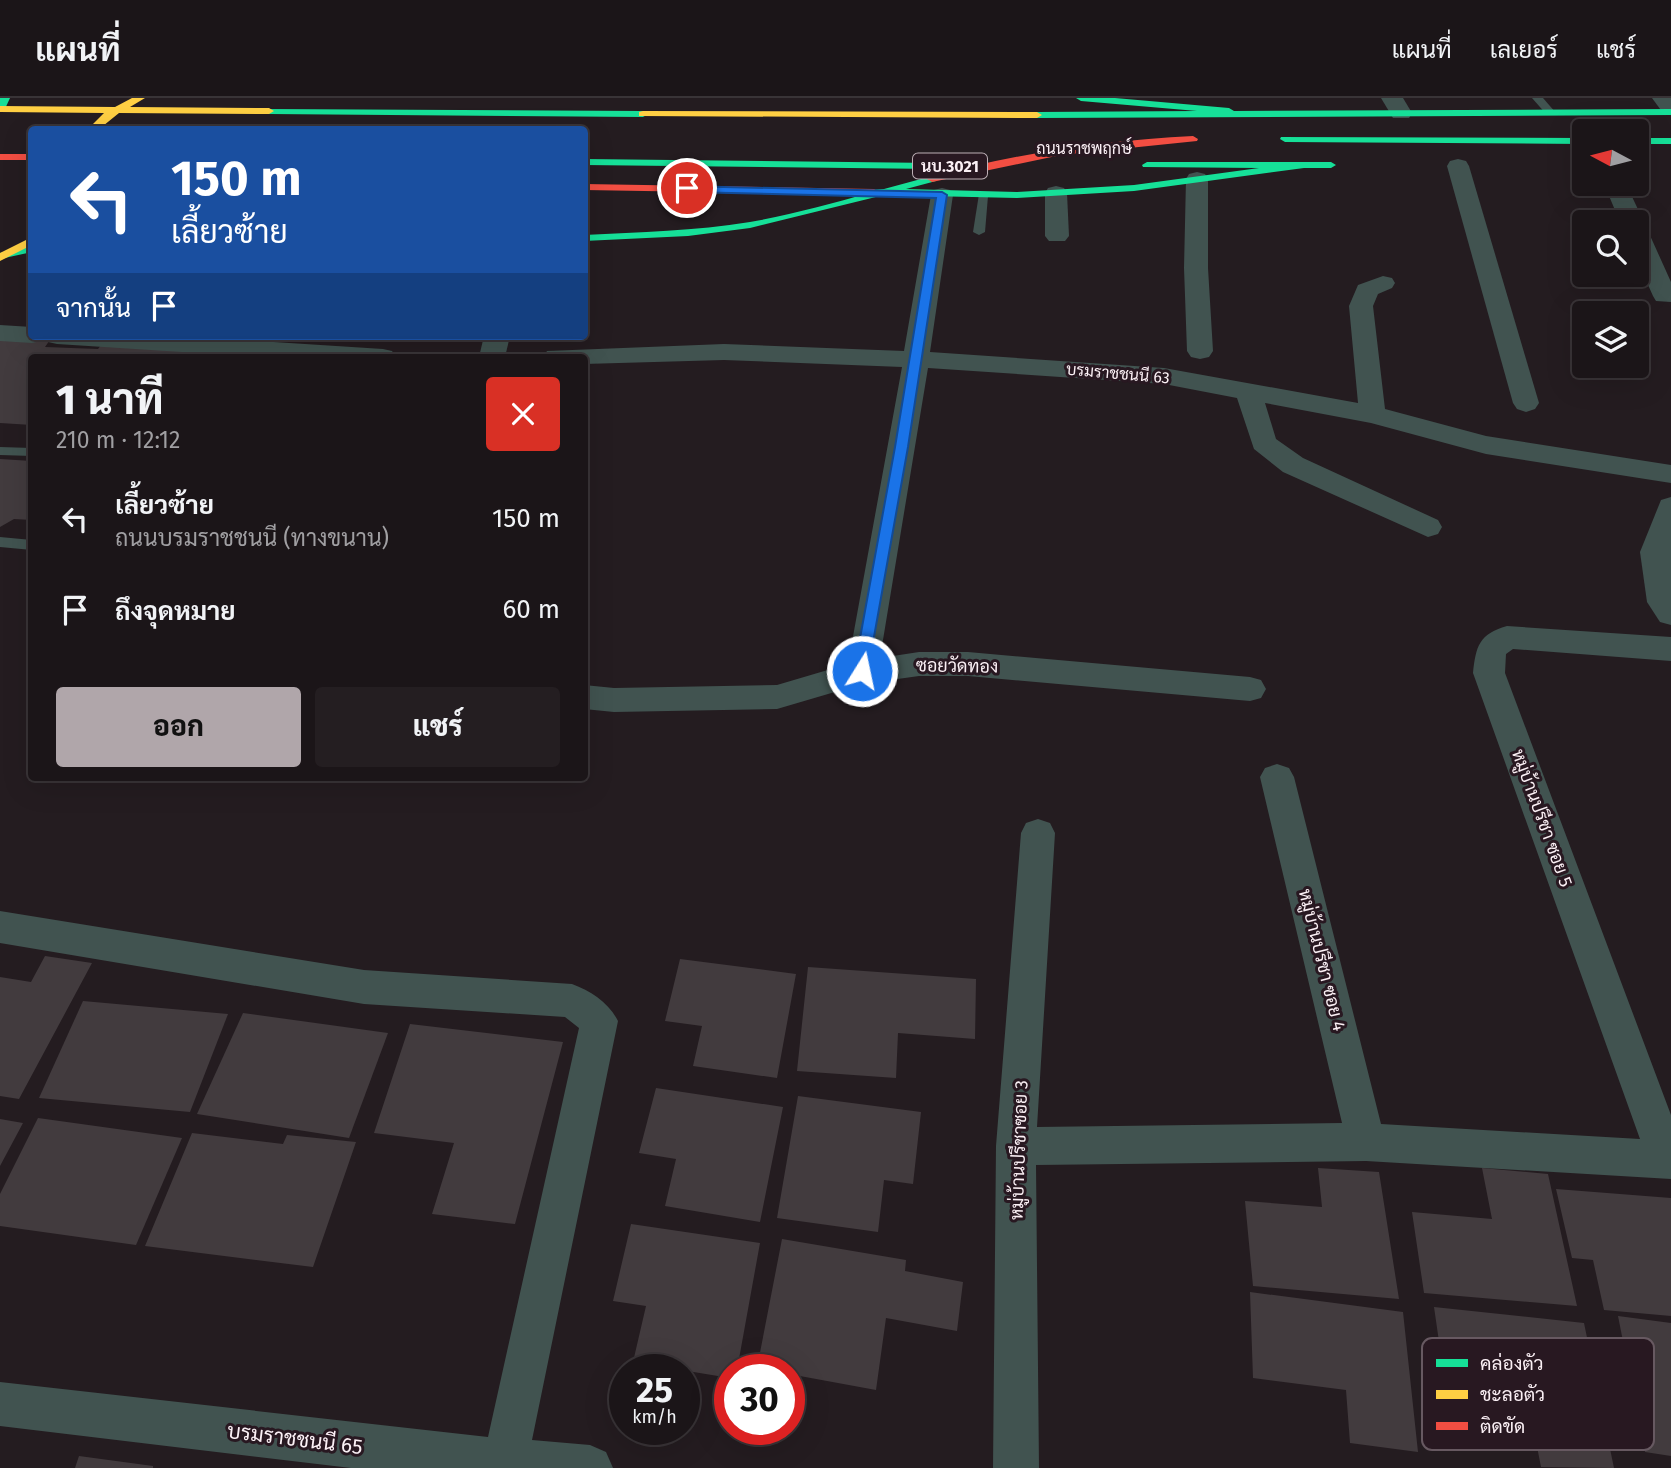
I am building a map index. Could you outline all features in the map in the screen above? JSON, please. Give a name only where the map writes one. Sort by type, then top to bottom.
[{"type":"main road","points":[[0,109],[5,98]]},
{"type":"main road","points":[[96,126],[108,114],[140,98]]},
{"type":"main road","points":[[1083,98],[1241,112]]},
{"type":"main road","name":"ถนนราชพฤกษ์","points":[[0,109],[916,116],[1241,112],[1396,105],[1552,113],[1671,111]]},
{"type":"main road","points":[[588,238],[679,233],[770,221],[970,170],[1071,149],[1145,140],[1211,138]]},
{"type":"main road","points":[[1265,138],[1572,141]]},
{"type":"main road","points":[[1649,141],[1671,141]]},
{"type":"main road","points":[[0,157],[28,157]]},
{"type":"main road","name":"ถนนราชพฤกษ์","points":[[588,162],[1078,166]]},
{"type":"main road","points":[[588,187],[983,196],[1134,188],[1316,164]]},
{"type":"main road","name":"ถนนราชพฤกษ์","points":[[1134,165],[1342,165]]},
{"type":"main road","points":[[0,257],[28,242]]},
{"type":"main road","points":[[0,257],[28,250]]},
{"type":"street","points":[[1663,98],[1671,111]]},
{"type":"street","points":[[1459,166],[1526,403]]},
{"type":"street","points":[[1197,179],[1196,268],[1200,351]]},
{"type":"street","points":[[1056,193],[1057,236]]},
{"type":"street","points":[[862,671],[942,195]]},
{"type":"street","points":[[1649,260],[1665,296]]},
{"type":"street","points":[[1372,414],[1361,306],[1367,290],[1382,283]]},
{"type":"street","points":[[0,332],[28,335]]},
{"type":"street","points":[[109,340],[303,354]]},
{"type":"street","name":"บรมราชชนนี 63","points":[[588,356],[724,352],[987,362],[1164,376],[1372,414],[1486,444],[1671,474]]},
{"type":"street","points":[[1248,391],[1264,443],[1293,465],[1428,527]]},
{"type":"street","points":[[1671,507],[1655,552],[1662,602],[1671,614]]},
{"type":"street","name":"หมู่บ้านปรีชา ซอย 5","points":[[1669,1160],[1489,673],[1491,649],[1507,636],[1671,649]]},
{"type":"street","name":"ซอยวัดทอง","points":[[588,697],[614,700],[777,697],[862,671],[919,664],[968,664],[1250,689]]},
{"type":"street","name":"หมู่บ้านปรีชา ซอย 4","points":[[1278,777],[1366,1142]]},
{"type":"street","name":"หมู่บ้านปรีชาซอย 3","points":[[1016,1468],[1016,1146],[1038,833]]},
{"type":"street","points":[[0,927],[364,987],[572,1002],[598,1021],[505,1461]]},
{"type":"street","points":[[1016,1146],[1366,1142],[1669,1160]]},
{"type":"street","name":"บรมราชชนนี 65","points":[[0,1404],[405,1452],[590,1468]]},
{"type":"lane","points":[[1537,98],[1552,113]]},
{"type":"lane","points":[[979,232],[983,196]]},
{"type":"lane","points":[[0,451],[28,452]]},
{"type":"lane","points":[[0,542],[28,545]]},
{"type":"building","points":[[0,335],[28,336],[28,340],[50,340],[45,347],[98,349],[105,340],[260,348],[257,354],[28,354],[28,425],[0,423]]},
{"type":"building","points":[[0,459],[28,461],[28,520],[14,519],[0,527]]},
{"type":"building","points":[[45,956],[92,963],[19,1099],[0,1096],[0,977],[31,982]]},
{"type":"building","points":[[680,959],[796,974],[777,1078],[693,1066],[702,1026],[665,1021]]},
{"type":"building","points":[[808,967],[976,979],[975,1039],[898,1033],[896,1078],[797,1071]]},
{"type":"building","points":[[83,1001],[228,1014],[190,1112],[39,1098]]},
{"type":"building","points":[[243,1013],[388,1033],[349,1138],[197,1114]]},
{"type":"building","points":[[410,1024],[563,1042],[515,1224],[432,1214],[454,1143],[374,1133]]},
{"type":"building","points":[[656,1088],[783,1107],[760,1222],[665,1206],[676,1159],[639,1153]]},
{"type":"building","points":[[798,1096],[921,1112],[913,1184],[884,1180],[878,1232],[777,1218]]},
{"type":"building","points":[[38,1118],[182,1138],[136,1245],[0,1226],[0,1194]]},
{"type":"building","points":[[0,1119],[23,1123],[0,1166]]},
{"type":"building","points":[[192,1133],[283,1144],[287,1135],[356,1142],[313,1267],[145,1246]]},
{"type":"building","points":[[1318,1168],[1379,1172],[1399,1299],[1253,1286],[1245,1201],[1322,1207]]},
{"type":"building","points":[[1482,1168],[1548,1174],[1577,1306],[1424,1293],[1412,1212],[1492,1219]]},
{"type":"building","points":[[1556,1189],[1671,1198],[1671,1316],[1604,1310],[1593,1260],[1572,1258]]},
{"type":"building","points":[[631,1224],[760,1243],[740,1354],[714,1354],[714,1375],[700,1373],[700,1354],[635,1354],[646,1306],[613,1301]]},
{"type":"building","points":[[782,1239],[906,1260],[905,1271],[963,1282],[957,1331],[886,1318],[876,1390],[805,1377],[805,1354],[760,1354]]},
{"type":"building","points":[[1250,1292],[1403,1312],[1418,1452],[1350,1443],[1346,1390],[1253,1378]]},
{"type":"building","points":[[1434,1307],[1584,1323],[1587,1338],[1438,1338]]},
{"type":"building","points":[[1618,1316],[1671,1323],[1671,1456],[1645,1450],[1654,1450],[1654,1338],[1622,1338]]},
{"type":"building","points":[[1538,1450],[1610,1450],[1614,1468],[1541,1467]]},
{"type":"building","points":[[79,1456],[153,1466],[153,1468],[75,1468]]},
{"type":"traffic: fast","points":[[0,109],[5,98]]},
{"type":"traffic: fast","points":[[1081,98],[1229,111]]},
{"type":"traffic: fast","points":[[269,111],[643,114]]},
{"type":"traffic: fast","points":[[1037,115],[1671,112]]},
{"type":"traffic: fast","points":[[1285,139],[1572,141]]},
{"type":"traffic: fast","points":[[1649,141],[1671,141]]},
{"type":"traffic: fast","points":[[588,162],[936,166]]},
{"type":"traffic: fast","points":[[1147,165],[1331,165]]},
{"type":"traffic: fast","points":[[874,192],[1017,195],[1134,188],[1300,166]]},
{"type":"traffic: fast","points":[[588,238],[688,232],[750,225],[819,210],[932,179]]},
{"type":"traffic: fast","points":[[0,256],[28,250]]},
{"type":"traffic: slow","points":[[96,126],[109,114],[140,98]]},
{"type":"traffic: slow","points":[[0,109],[269,111]]},
{"type":"traffic: slow","points":[[643,114],[1037,115]]},
{"type":"traffic: slow","points":[[0,258],[28,242]]},
{"type":"traffic: jam","points":[[932,179],[997,163],[1061,152],[1127,143],[1193,139]]},
{"type":"traffic: jam","points":[[0,157],[28,157]]},
{"type":"traffic: jam","points":[[588,187],[874,192]]},
{"type":"route","points":[[687,188],[942,195],[902,447],[862,671]]}]
